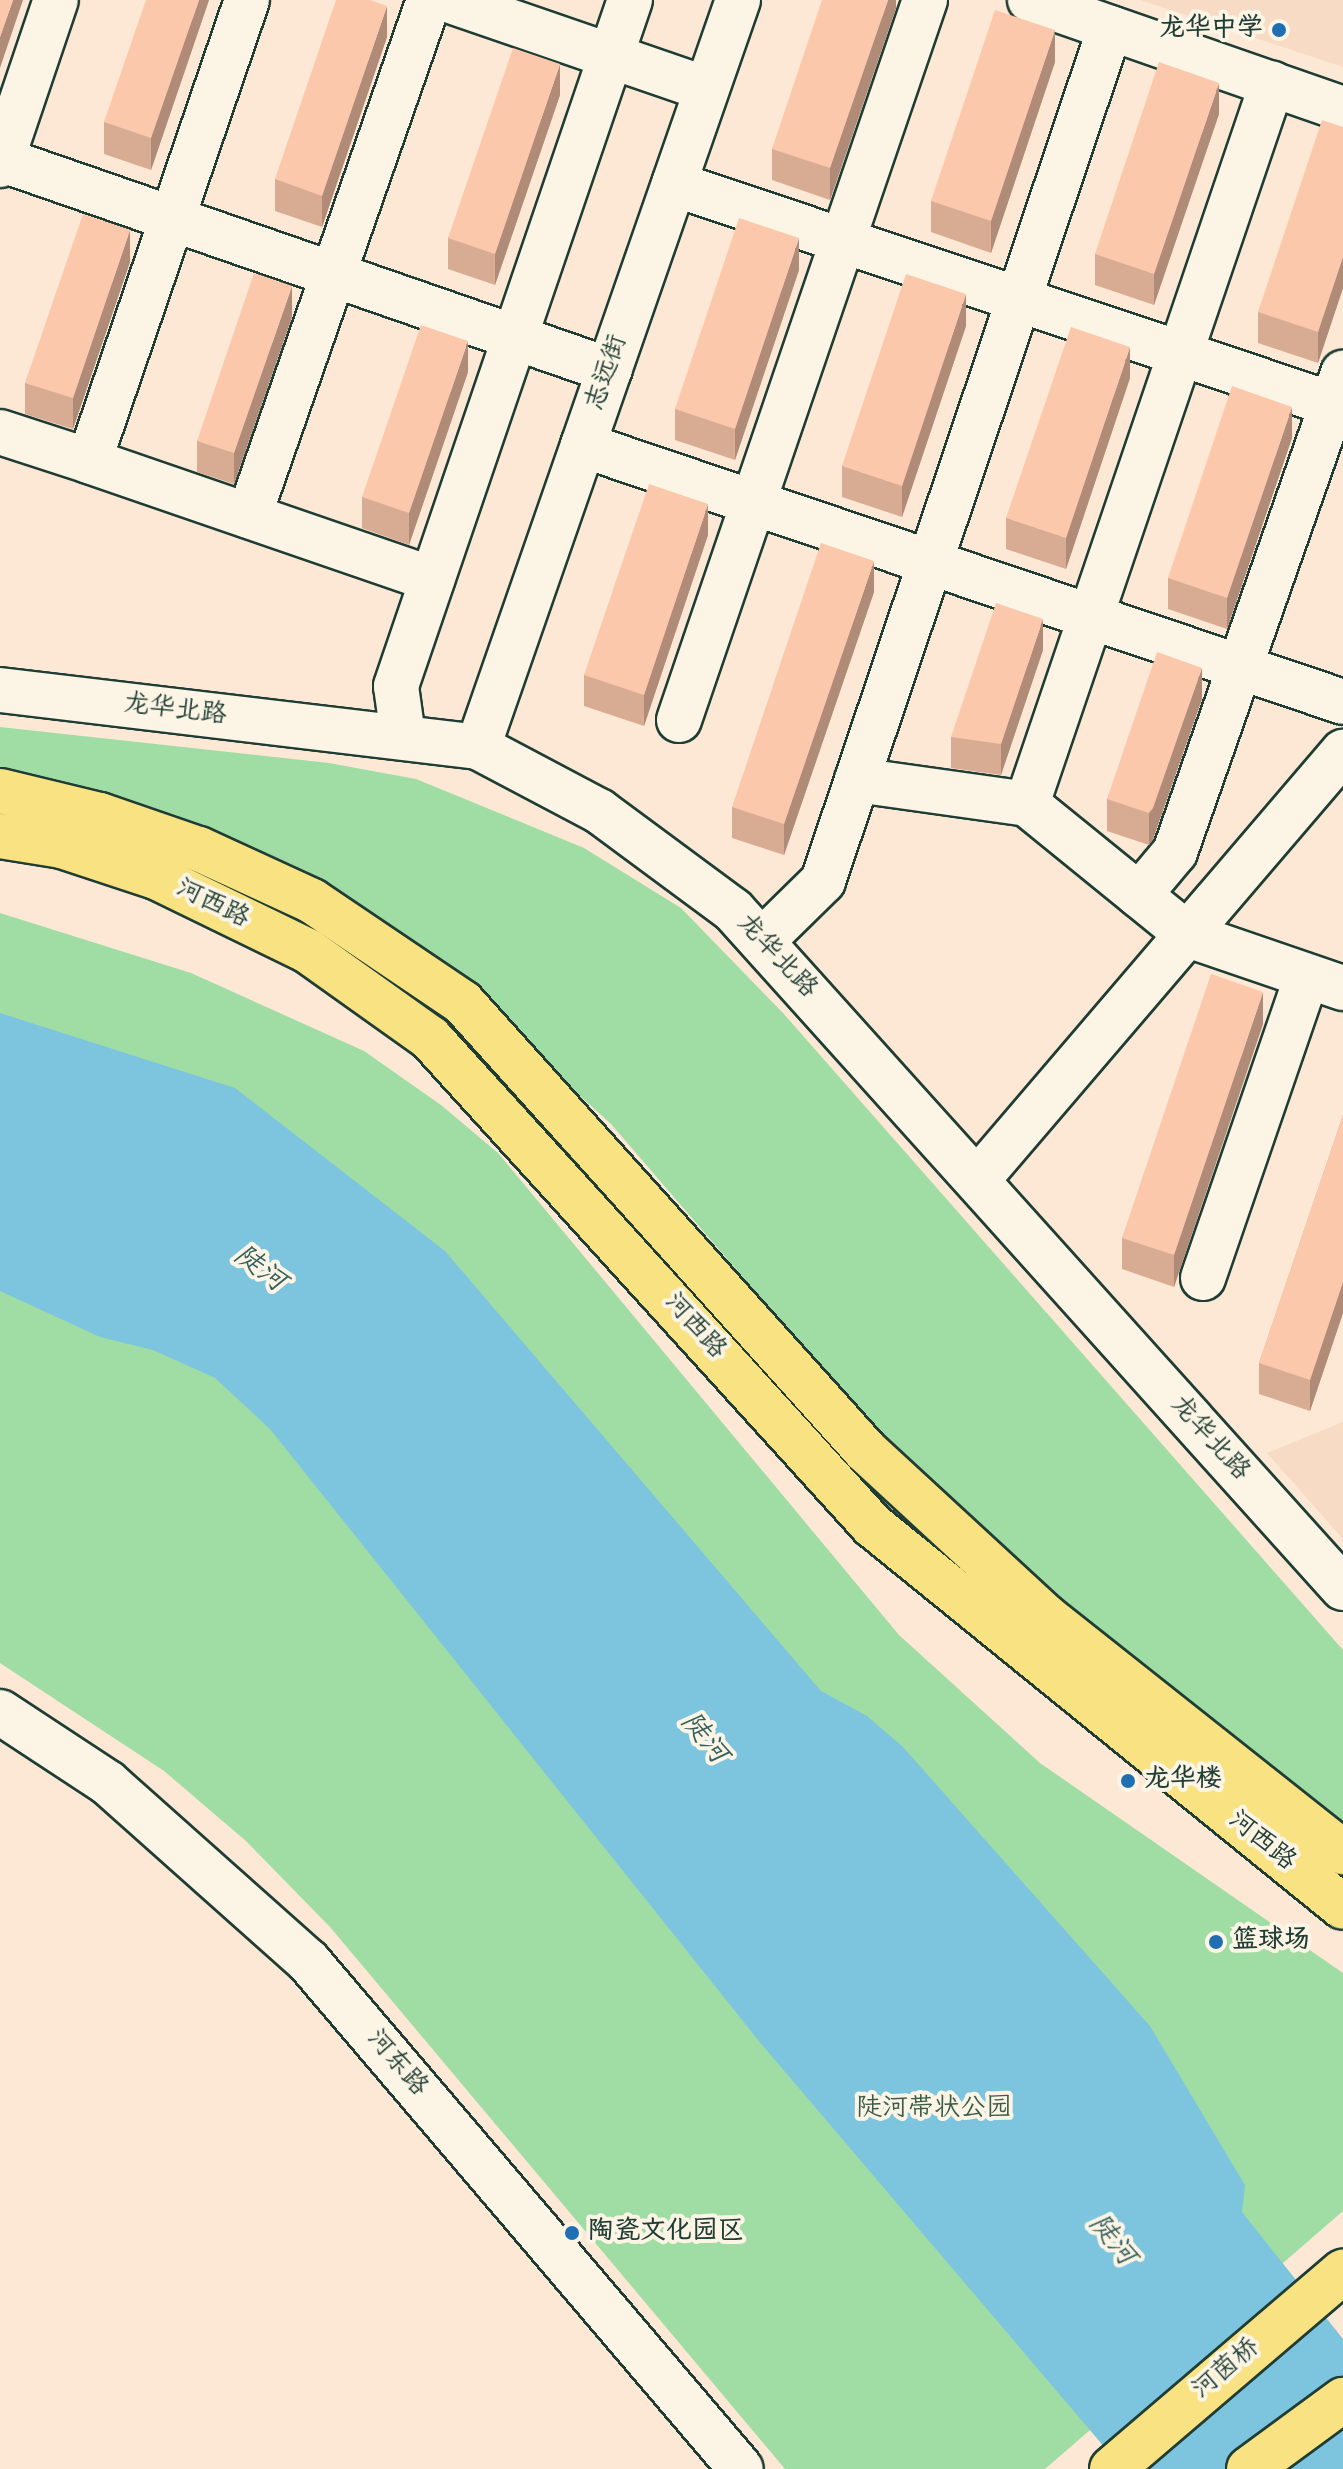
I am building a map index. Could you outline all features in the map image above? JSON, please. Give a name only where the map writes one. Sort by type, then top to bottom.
[{"type":"main road","name":"河西路","points":[[0,791],[114,819],[199,849],[298,894],[463,1003],[865,1450],[1046,1617],[1343,1852]]},
{"type":"main road","name":"河西路","points":[[0,836],[62,846],[156,877],[308,951],[430,1038],[872,1525],[1343,1907]]},
{"type":"main road","name":"河茵桥","points":[[1112,2469],[1343,2272]]},
{"type":"main road","points":[[1249,2469],[1343,2400]]},
{"type":"street","points":[[56,0],[1,161],[609,370]]},
{"type":"street","points":[[89,461],[247,0]]},
{"type":"street","points":[[249,516],[429,0]]},
{"type":"street","points":[[448,0],[706,89]]},
{"type":"street","points":[[403,736],[396,686],[630,0]]},
{"type":"street","name":"志远街","points":[[478,747],[738,0]]},
{"type":"street","points":[[679,720],[925,0]]},
{"type":"street","points":[[1030,0],[1343,109]]},
{"type":"street","points":[[762,941],[823,881],[1110,28]]},
{"type":"street","points":[[1027,804],[1272,84]]},
{"type":"street","points":[[674,184],[1182,354],[1339,395],[1175,852],[1139,895]]},
{"type":"street","points":[[0,432],[432,579]]},
{"type":"street","points":[[583,445],[1343,702]]},
{"type":"street","name":"龙华北路","points":[[0,690],[478,747],[599,811],[663,855],[733,910],[1343,1588]]},
{"type":"street","points":[[978,1179],[1343,752]]},
{"type":"street","points":[[857,780],[1027,804],[1188,935],[1325,982],[1203,1278]]},
{"type":"street","name":"河东路","points":[[0,1712],[108,1783],[308,1961],[741,2469]]},
{"type":"shaded area","name":"龙华中学","points":[[1140,0],[1343,0],[1343,67],[1319,59]]},
{"type":"shaded area","points":[[1343,1422],[1343,1539],[1267,1453]]},
{"type":"green space","points":[[0,727],[329,763],[416,779],[584,848],[681,908],[783,1013],[1343,1650],[1343,1833],[1079,1631],[913,1475],[611,1124],[411,942],[0,778]]},
{"type":"green space","name":"陡河带状公园","points":[[0,913],[191,973],[364,1051],[441,1105],[498,1153],[899,1635],[1040,1763],[1343,1973],[1343,2211],[1045,2469],[785,2469],[330,1927],[246,1841],[164,1771],[0,1663]]},
{"type":"water","name":"陡河","points":[[0,1013],[235,1088],[445,1251],[821,1691],[867,1716],[903,1747],[1150,2026],[1245,2185],[1242,2212],[1343,2339],[1343,2469],[1123,2469],[758,2040],[270,1429],[215,1378],[153,1350],[100,1337],[0,1291]]},
{"type":"building","points":[[0,0],[13,0],[0,37]]},
{"type":"building","points":[[146,0],[199,0],[151,138],[104,122]]},
{"type":"building","points":[[336,0],[370,0],[387,6],[322,196],[275,179]]},
{"type":"building","points":[[822,0],[888,0],[830,168],[772,149]]},
{"type":"building","points":[[995,10],[1055,30],[991,221],[931,201]]},
{"type":"building","points":[[513,48],[560,64],[495,254],[448,238]]},
{"type":"building","points":[[1159,62],[1219,83],[1154,274],[1095,254]]},
{"type":"building","points":[[1322,120],[1343,127],[1343,257],[1318,332],[1258,312]]},
{"type":"building","points":[[83,214],[130,230],[73,398],[25,383]]},
{"type":"building","points":[[739,218],[799,238],[735,429],[675,409]]},
{"type":"building","points":[[254,273],[292,286],[234,453],[197,441]]},
{"type":"building","points":[[906,274],[966,294],[902,486],[842,466]]},
{"type":"building","points":[[421,325],[468,341],[409,513],[362,497]]},
{"type":"building","points":[[1071,327],[1130,347],[1066,538],[1006,518]]},
{"type":"building","points":[[1232,386],[1292,407],[1227,598],[1168,578]]},
{"type":"building","points":[[649,484],[708,504],[644,695],[584,675]]},
{"type":"building","points":[[821,543],[874,561],[784,824],[732,807]]},
{"type":"building","points":[[996,603],[1043,619],[1001,744],[951,737]]},
{"type":"building","points":[[1157,652],[1202,668],[1149,813],[1107,799]]},
{"type":"building","points":[[1211,974],[1263,992],[1174,1255],[1122,1238]]},
{"type":"building","points":[[1343,1115],[1343,1282],[1310,1380],[1259,1363]]},
{"type":"place","name":"龙华中学","points":[[1279,30]]},
{"type":"place","name":"龙华楼","points":[[1128,1781]]},
{"type":"place","name":"篮球场","points":[[1216,1942]]},
{"type":"place","name":"陶瓷文化园区","points":[[572,2233]]}]
